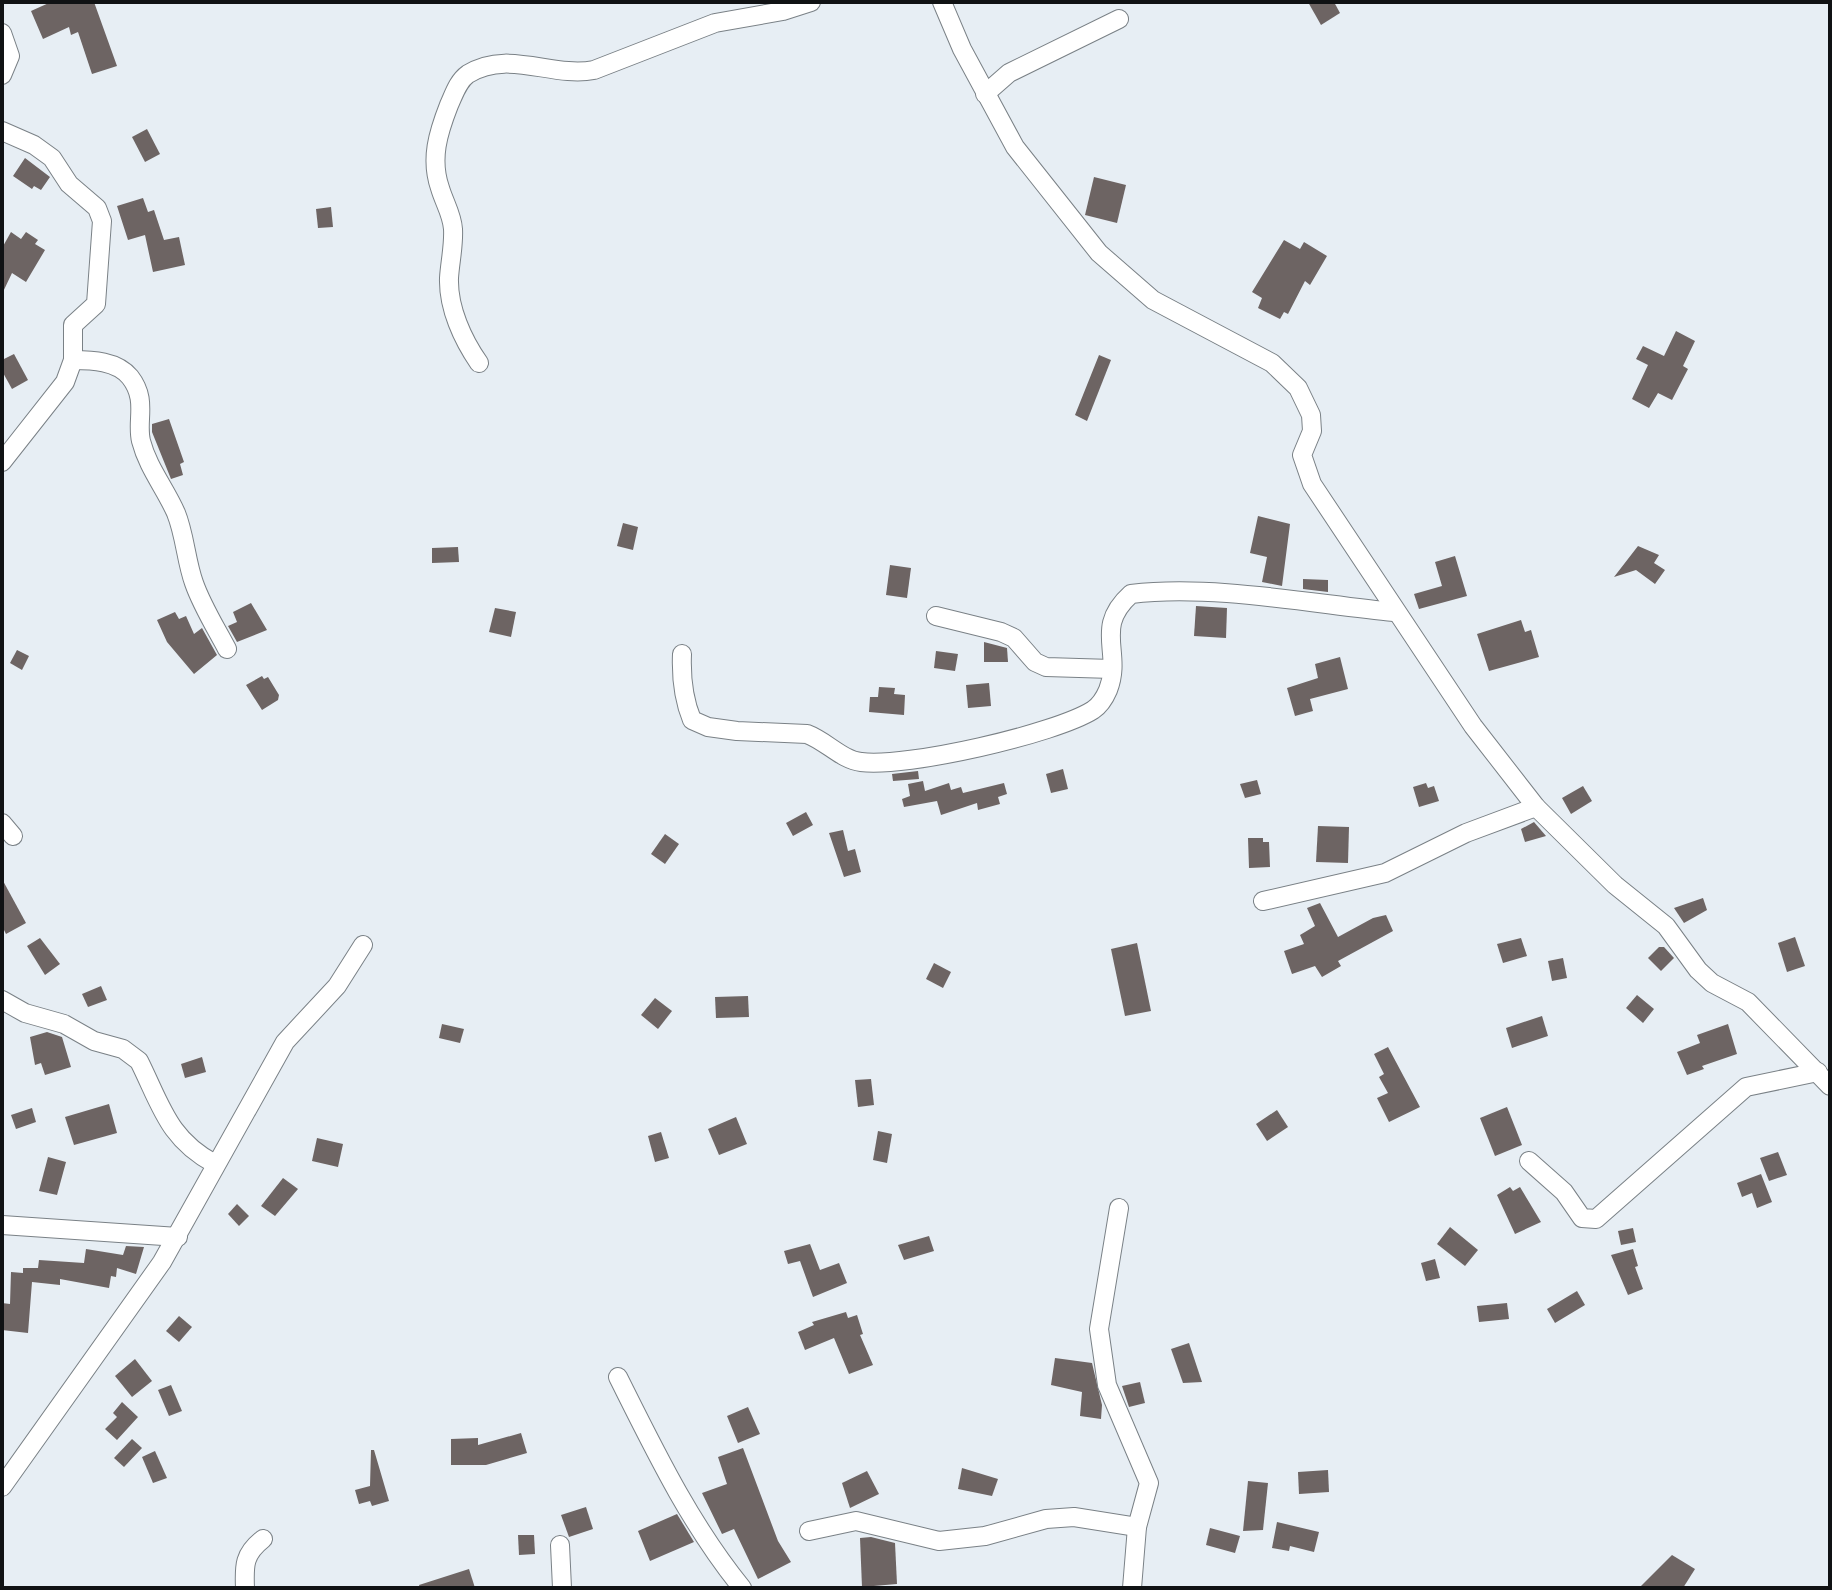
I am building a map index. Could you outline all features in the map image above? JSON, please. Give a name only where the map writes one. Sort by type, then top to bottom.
[{"type":"street","points":[[479,363],[465,342],[454,312],[449,283],[453,230],[435,165],[440,127],[457,87],[466,75],[488,66],[507,63],[578,73],[594,70],[715,23],[783,11],[811,2]]},
{"type":"street","points":[[942,2],[985,94],[1015,147],[1099,253],[1153,300],[1272,363],[1298,388],[1311,415],[1312,431],[1302,455],[1306,471],[1394,612],[1473,726],[1536,807],[1615,885],[1666,926],[1698,970],[1712,983],[1748,1002],[1824,1079]]},
{"type":"street","points":[[985,94],[1009,73],[1119,19]]},
{"type":"street","points":[[2,33],[10,56],[2,75]]},
{"type":"street","points":[[2,131],[34,145],[52,158],[69,184],[97,208],[102,221],[96,304],[73,325],[73,360],[65,382],[47,409],[2,462]]},
{"type":"street","points":[[73,360],[94,360],[120,368],[130,378],[143,419],[140,438],[151,468],[177,514],[194,584],[227,649]]},
{"type":"street","points":[[682,654],[681,683],[692,720],[708,727],[737,731],[807,734],[822,739],[854,761],[865,763],[940,757],[1080,716],[1096,708],[1108,692],[1112,669],[1111,620],[1131,594],[1151,592],[1250,597],[1394,612]]},
{"type":"street","points":[[936,616],[1014,638],[1035,662],[1046,667],[1112,669]]},
{"type":"street","points":[[1263,901],[1385,873],[1466,833],[1536,807]]},
{"type":"street","points":[[2,1487],[178,1237],[215,1164],[285,1042],[337,986],[363,945]]},
{"type":"street","points":[[2,1000],[25,1013],[64,1024],[94,1041],[131,1053],[139,1061],[168,1125],[196,1154],[215,1164]]},
{"type":"street","points":[[1529,1161],[1564,1192],[1582,1218],[1596,1219],[1746,1087],[1824,1079]]},
{"type":"street","points":[[1119,1208],[1099,1329],[1107,1385],[1149,1483],[1137,1527],[1132,1588]]},
{"type":"street","points":[[2,1225],[178,1237]]},
{"type":"street","points":[[618,1377],[675,1490],[721,1565],[742,1588]]},
{"type":"street","points":[[809,1531],[856,1521],[951,1541],[985,1536],[1046,1519],[1074,1517],[1137,1527]]},
{"type":"street","points":[[245,1588],[244,1563],[249,1550],[263,1539]]},
{"type":"street","points":[[560,1545],[562,1588]]},
{"type":"building","points":[[51,2],[94,2],[117,66],[92,74],[78,32],[71,35],[69,27],[43,39],[31,11]]},
{"type":"building","points":[[1308,2],[1334,2],[1340,13],[1321,25]]},
{"type":"building","points":[[147,129],[160,154],[145,162],[132,137]]},
{"type":"building","points":[[25,158],[50,177],[41,190],[34,186],[32,189],[13,176]]},
{"type":"building","points":[[1094,177],[1126,185],[1117,223],[1085,215]]},
{"type":"building","points":[[143,198],[148,212],[154,210],[164,240],[179,237],[185,265],[153,272],[145,235],[128,240],[117,206]]},
{"type":"building","points":[[331,207],[333,227],[318,228],[316,209]]},
{"type":"building","points":[[11,232],[21,239],[26,232],[38,240],[35,244],[45,250],[26,282],[12,273],[2,294],[2,248]]},
{"type":"building","points":[[1284,240],[1300,249],[1304,242],[1327,256],[1310,285],[1305,281],[1288,314],[1284,312],[1280,319],[1258,308],[1262,298],[1252,292]]},
{"type":"building","points":[[1676,331],[1695,341],[1683,366],[1688,369],[1672,400],[1658,393],[1649,408],[1632,399],[1648,365],[1636,359],[1643,346],[1664,356]]},
{"type":"building","points":[[14,354],[28,380],[12,389],[2,371],[2,360]]},
{"type":"building","points":[[1099,355],[1111,360],[1087,421],[1075,415]]},
{"type":"building","points":[[169,419],[184,462],[180,464],[183,475],[171,479],[152,432],[152,424]]},
{"type":"building","points":[[1258,516],[1290,524],[1282,586],[1262,582],[1267,557],[1250,553]]},
{"type":"building","points":[[623,523],[638,527],[633,550],[617,546]]},
{"type":"building","points":[[1638,546],[1659,555],[1654,563],[1665,570],[1655,584],[1636,570],[1614,577]]},
{"type":"building","points":[[458,547],[459,562],[432,563],[432,548]]},
{"type":"building","points":[[1455,556],[1467,596],[1419,609],[1414,594],[1442,586],[1435,562]]},
{"type":"building","points":[[890,565],[911,568],[907,598],[886,595]]},
{"type":"building","points":[[1303,579],[1328,580],[1328,592],[1303,589]]},
{"type":"building","points":[[251,603],[267,630],[237,642],[228,626],[237,622],[233,612]]},
{"type":"building","points":[[1196,606],[1227,608],[1226,638],[1194,636]]},
{"type":"building","points":[[495,608],[516,612],[511,637],[489,632]]},
{"type":"building","points":[[175,612],[179,619],[186,616],[194,634],[202,628],[217,655],[194,674],[167,642],[157,620]]},
{"type":"building","points":[[1521,620],[1525,632],[1531,630],[1539,657],[1489,671],[1477,634]]},
{"type":"building","points":[[984,642],[1007,648],[1008,662],[984,662]]},
{"type":"building","points":[[17,650],[29,656],[22,670],[10,663]]},
{"type":"building","points":[[936,651],[958,654],[955,671],[934,668]]},
{"type":"building","points":[[1340,657],[1348,689],[1310,699],[1313,711],[1295,716],[1287,688],[1318,678],[1315,664]]},
{"type":"building","points":[[262,676],[264,679],[268,677],[279,695],[278,700],[262,710],[246,685]]},
{"type":"building","points":[[989,683],[991,706],[968,708],[966,685]]},
{"type":"building","points":[[879,687],[895,688],[894,694],[905,695],[904,715],[869,712],[870,697],[878,697]]},
{"type":"building","points":[[1063,769],[1068,789],[1051,793],[1046,774]]},
{"type":"building","points":[[918,771],[919,779],[893,781],[892,774]]},
{"type":"building","points":[[1257,780],[1261,794],[1245,798],[1240,784]]},
{"type":"building","points":[[923,781],[925,791],[949,783],[951,790],[961,787],[963,793],[1004,783],[1007,794],[998,797],[1000,804],[978,810],[977,803],[941,815],[937,801],[904,807],[902,799],[910,796],[908,784]]},
{"type":"building","points":[[1426,783],[1428,788],[1434,786],[1439,801],[1419,807],[1413,787]]},
{"type":"building","points":[[1583,786],[1592,801],[1571,814],[1562,798]]},
{"type":"building","points":[[806,812],[813,825],[793,836],[786,823]]},
{"type":"building","points":[[1534,822],[1546,836],[1525,842],[1521,829]]},
{"type":"building","points":[[1318,826],[1349,827],[1348,863],[1316,862]]},
{"type":"building","points":[[843,830],[848,851],[855,849],[861,872],[844,877],[829,833]]},
{"type":"building","points":[[665,834],[679,844],[665,864],[651,854]]},
{"type":"building","points":[[1248,838],[1263,838],[1263,842],[1269,842],[1270,867],[1249,868]]},
{"type":"building","points":[[2,879],[26,923],[6,934],[2,926]]},
{"type":"building","points":[[1703,898],[1707,910],[1684,923],[1674,908]]},
{"type":"building","points":[[1320,903],[1338,937],[1373,918],[1386,915],[1393,931],[1338,961],[1341,966],[1322,977],[1315,966],[1292,974],[1284,951],[1304,944],[1300,935],[1315,926],[1307,908]]},
{"type":"building","points":[[1795,937],[1805,966],[1787,972],[1778,943]]},
{"type":"building","points":[[40,938],[60,964],[45,975],[27,946]]},
{"type":"building","points":[[1521,938],[1527,956],[1503,963],[1497,944]]},
{"type":"building","points":[[1137,943],[1151,1011],[1125,1016],[1111,949]]},
{"type":"building","points":[[1659,947],[1664,947],[1674,958],[1661,971],[1648,958]]},
{"type":"building","points":[[1563,958],[1567,978],[1552,981],[1548,961]]},
{"type":"building","points":[[934,963],[951,972],[943,988],[926,979]]},
{"type":"building","points":[[101,986],[107,1000],[88,1007],[82,994]]},
{"type":"building","points":[[1637,995],[1654,1009],[1643,1023],[1626,1008]]},
{"type":"building","points":[[748,996],[749,1017],[716,1018],[715,997]]},
{"type":"building","points":[[655,998],[672,1011],[658,1029],[641,1015]]},
{"type":"building","points":[[1542,1016],[1548,1036],[1512,1048],[1506,1028]]},
{"type":"building","points":[[442,1024],[464,1029],[460,1043],[439,1038]]},
{"type":"building","points":[[1728,1024],[1737,1054],[1702,1066],[1704,1069],[1687,1075],[1677,1052],[1700,1043],[1697,1035]]},
{"type":"building","points":[[47,1032],[62,1037],[71,1067],[45,1075],[41,1063],[35,1065],[30,1037]]},
{"type":"building","points":[[1388,1047],[1420,1107],[1389,1122],[1377,1098],[1388,1093],[1379,1077],[1384,1074],[1374,1054]]},
{"type":"building","points":[[202,1057],[206,1072],[185,1078],[181,1064]]},
{"type":"building","points":[[871,1079],[874,1105],[858,1107],[855,1080]]},
{"type":"building","points":[[109,1104],[117,1133],[74,1145],[65,1117]]},
{"type":"building","points":[[1507,1107],[1522,1145],[1495,1156],[1480,1118]]},
{"type":"building","points":[[32,1108],[36,1122],[16,1129],[11,1115]]},
{"type":"building","points":[[1277,1110],[1288,1127],[1267,1141],[1256,1124]]},
{"type":"building","points":[[736,1117],[747,1144],[719,1155],[708,1129]]},
{"type":"building","points":[[878,1131],[892,1134],[887,1163],[873,1160]]},
{"type":"building","points":[[661,1132],[669,1158],[655,1162],[648,1136]]},
{"type":"building","points":[[317,1138],[343,1144],[338,1167],[312,1161]]},
{"type":"building","points":[[1778,1152],[1787,1175],[1769,1181],[1760,1158]]},
{"type":"building","points":[[48,1157],[66,1162],[57,1195],[39,1191]]},
{"type":"building","points":[[1761,1174],[1772,1202],[1757,1208],[1752,1193],[1742,1197],[1737,1183]]},
{"type":"building","points":[[283,1178],[298,1189],[275,1216],[261,1206]]},
{"type":"building","points":[[1510,1187],[1513,1191],[1520,1187],[1541,1222],[1515,1234],[1497,1195]]},
{"type":"building","points":[[237,1204],[249,1216],[239,1226],[228,1214]]},
{"type":"building","points":[[1450,1227],[1478,1250],[1465,1266],[1437,1244]]},
{"type":"building","points":[[1633,1228],[1636,1242],[1621,1245],[1618,1231]]},
{"type":"building","points":[[929,1236],[934,1251],[904,1260],[898,1245]]},
{"type":"building","points":[[810,1244],[820,1270],[839,1263],[847,1283],[813,1297],[800,1261],[788,1264],[784,1251]]},
{"type":"building","points":[[126,1246],[144,1247],[136,1274],[117,1268],[116,1277],[111,1276],[109,1288],[60,1279],[60,1285],[32,1282],[28,1333],[2,1330],[2,1303],[10,1304],[11,1272],[23,1273],[23,1268],[38,1268],[39,1260],[84,1263],[86,1249],[123,1255]]},
{"type":"building","points":[[1633,1249],[1638,1266],[1635,1267],[1643,1289],[1628,1295],[1611,1255]]},
{"type":"building","points":[[1435,1259],[1440,1278],[1426,1281],[1421,1263]]},
{"type":"building","points":[[1577,1291],[1585,1305],[1555,1323],[1547,1309]]},
{"type":"building","points":[[1507,1303],[1509,1319],[1479,1322],[1477,1306]]},
{"type":"building","points":[[846,1312],[848,1318],[857,1315],[863,1334],[860,1335],[873,1365],[849,1374],[834,1338],[805,1350],[798,1332],[814,1325],[812,1322]]},
{"type":"building","points":[[179,1316],[192,1327],[179,1342],[166,1331]]},
{"type":"building","points":[[1189,1343],[1202,1382],[1183,1383],[1171,1349]]},
{"type":"building","points":[[1055,1358],[1092,1363],[1102,1405],[1101,1419],[1080,1416],[1082,1392],[1051,1385]]},
{"type":"building","points":[[135,1359],[152,1381],[132,1397],[115,1376]]},
{"type":"building","points":[[1140,1382],[1145,1403],[1129,1407],[1122,1386]]},
{"type":"building","points":[[171,1385],[182,1411],[169,1416],[158,1390]]},
{"type":"building","points":[[122,1402],[138,1417],[117,1440],[105,1429],[117,1417],[113,1413]]},
{"type":"building","points":[[748,1407],[760,1434],[738,1443],[727,1416]]},
{"type":"building","points":[[521,1433],[527,1453],[486,1465],[451,1465],[451,1439],[478,1438],[478,1445]]},
{"type":"building","points":[[132,1439],[142,1448],[124,1467],[114,1458]]},
{"type":"building","points":[[743,1448],[778,1541],[791,1562],[758,1579],[734,1529],[722,1534],[702,1493],[727,1484],[718,1457]]},
{"type":"building","points":[[371,1450],[374,1450],[389,1501],[372,1506],[370,1501],[359,1504],[355,1490],[370,1486]]},
{"type":"building","points":[[155,1451],[167,1478],[153,1483],[142,1457]]},
{"type":"building","points":[[962,1468],[998,1479],[992,1496],[958,1489]]},
{"type":"building","points":[[1328,1470],[1329,1492],[1299,1494],[1298,1472]]},
{"type":"building","points":[[867,1471],[879,1494],[850,1508],[842,1483]]},
{"type":"building","points":[[1248,1481],[1268,1483],[1263,1530],[1243,1531]]},
{"type":"building","points":[[586,1507],[593,1529],[569,1537],[561,1515]]},
{"type":"building","points":[[677,1514],[694,1542],[650,1561],[638,1531]]},
{"type":"building","points":[[1277,1522],[1319,1532],[1314,1552],[1290,1546],[1289,1551],[1272,1548]]},
{"type":"building","points":[[1210,1528],[1240,1536],[1235,1553],[1206,1545]]},
{"type":"building","points":[[518,1535],[534,1535],[535,1554],[519,1555]]},
{"type":"building","points":[[871,1537],[895,1543],[897,1584],[862,1587],[860,1538]]},
{"type":"building","points":[[1672,1555],[1695,1569],[1683,1588],[1639,1588]]},
{"type":"building","points":[[469,1569],[475,1588],[420,1588],[419,1585]]}]
